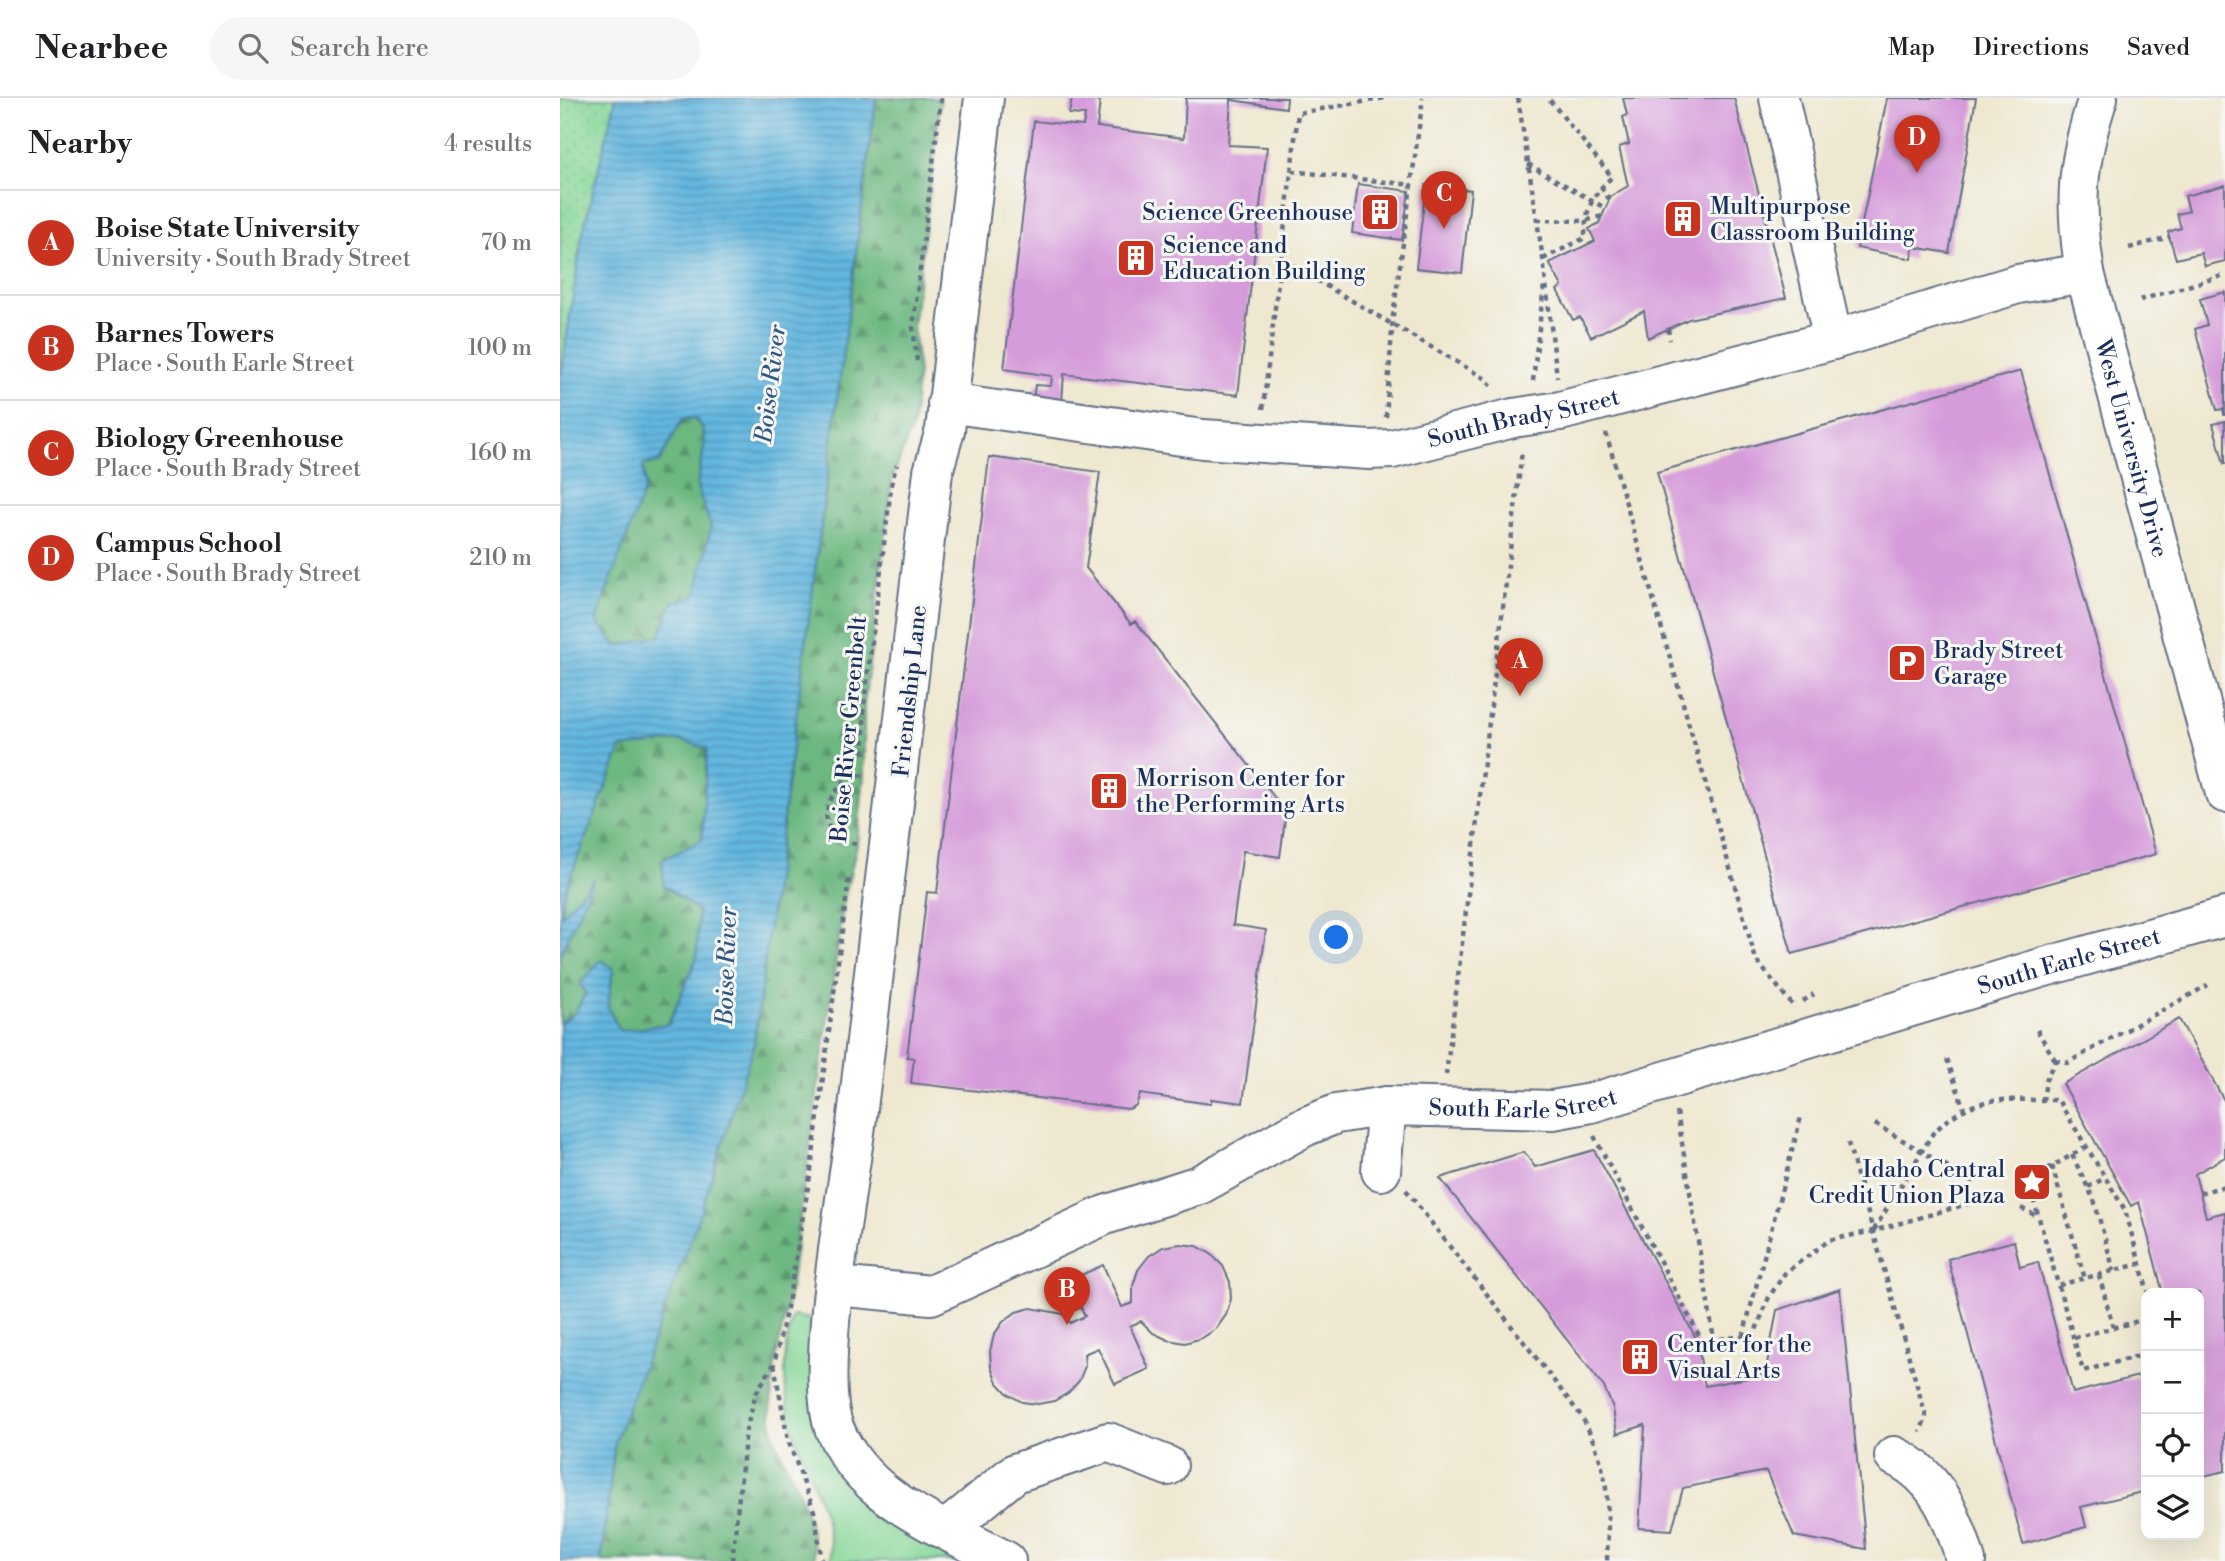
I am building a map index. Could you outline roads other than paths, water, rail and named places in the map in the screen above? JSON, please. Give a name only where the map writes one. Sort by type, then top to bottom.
[{"type":"street","name":"Friendship Lane","points":[[984,98],[945,430],[933,472],[882,776],[827,1405],[835,1431],[849,1456],[880,1491],[1000,1559]]},
{"type":"street","points":[[1779,98],[1833,340]]},
{"type":"street","name":"West University Drive","points":[[2098,98],[2080,164],[2077,219],[2085,273],[2225,793]]},
{"type":"street","name":"South Brady Street","points":[[947,403],[1203,439],[1369,450],[1392,449],[1513,418],[1560,411],[1833,340],[2018,284],[2085,273]]},
{"type":"street","name":"South Earle Street","points":[[836,1286],[931,1295],[1105,1215],[1199,1185],[1304,1127],[1336,1114],[1387,1106],[1515,1111],[1553,1110],[1591,1103],[2028,972],[2225,917]]},
{"type":"street","points":[[1387,1106],[1392,1178]]},
{"type":"street","points":[[946,1530],[1015,1474],[1108,1442],[1168,1466]]},
{"type":"street","points":[[1900,1459],[1916,1467],[1936,1490],[1956,1528],[1966,1561]]},
{"type":"water","name":"Boise River","points":[[616,98],[876,98],[754,1044],[700,1214],[615,1442],[601,1561],[560,1561],[560,1023],[575,1013],[586,992],[580,984],[601,960],[613,968],[608,1008],[620,1031],[669,1024],[697,957],[698,911],[664,885],[662,860],[702,840],[707,748],[680,740],[621,748],[564,893],[561,916],[594,879],[560,955],[560,382],[582,236]],"holes":[[[694,418],[703,428],[705,441],[697,487],[711,526],[696,596],[673,602],[660,636],[617,646],[596,621],[645,487],[643,465],[659,462],[682,420]]]},
{"type":"place","name":"Campus School","points":[[1917,173]]},
{"type":"place","name":"Science Greenhouse","points":[[1380,212]]},
{"type":"place","name":"Multipurpose Classroom Building","points":[[1683,219]]},
{"type":"place","name":"Biology Greenhouse","points":[[1444,229]]},
{"type":"place","name":"Science and Education Building","points":[[1136,258]]},
{"type":"place","name":"Brady Street Garage","points":[[1907,663]]},
{"type":"place","name":"Boise State University","points":[[1520,696]]},
{"type":"place","name":"Morrison Center for the Performing Arts","points":[[1109,791]]},
{"type":"place","name":"Idaho Central Credit Union Plaza","points":[[2032,1182]]},
{"type":"place","name":"Barnes Towers","points":[[1067,1325]]},
{"type":"place","name":"Center for the Visual Arts","points":[[1640,1357]]}]
